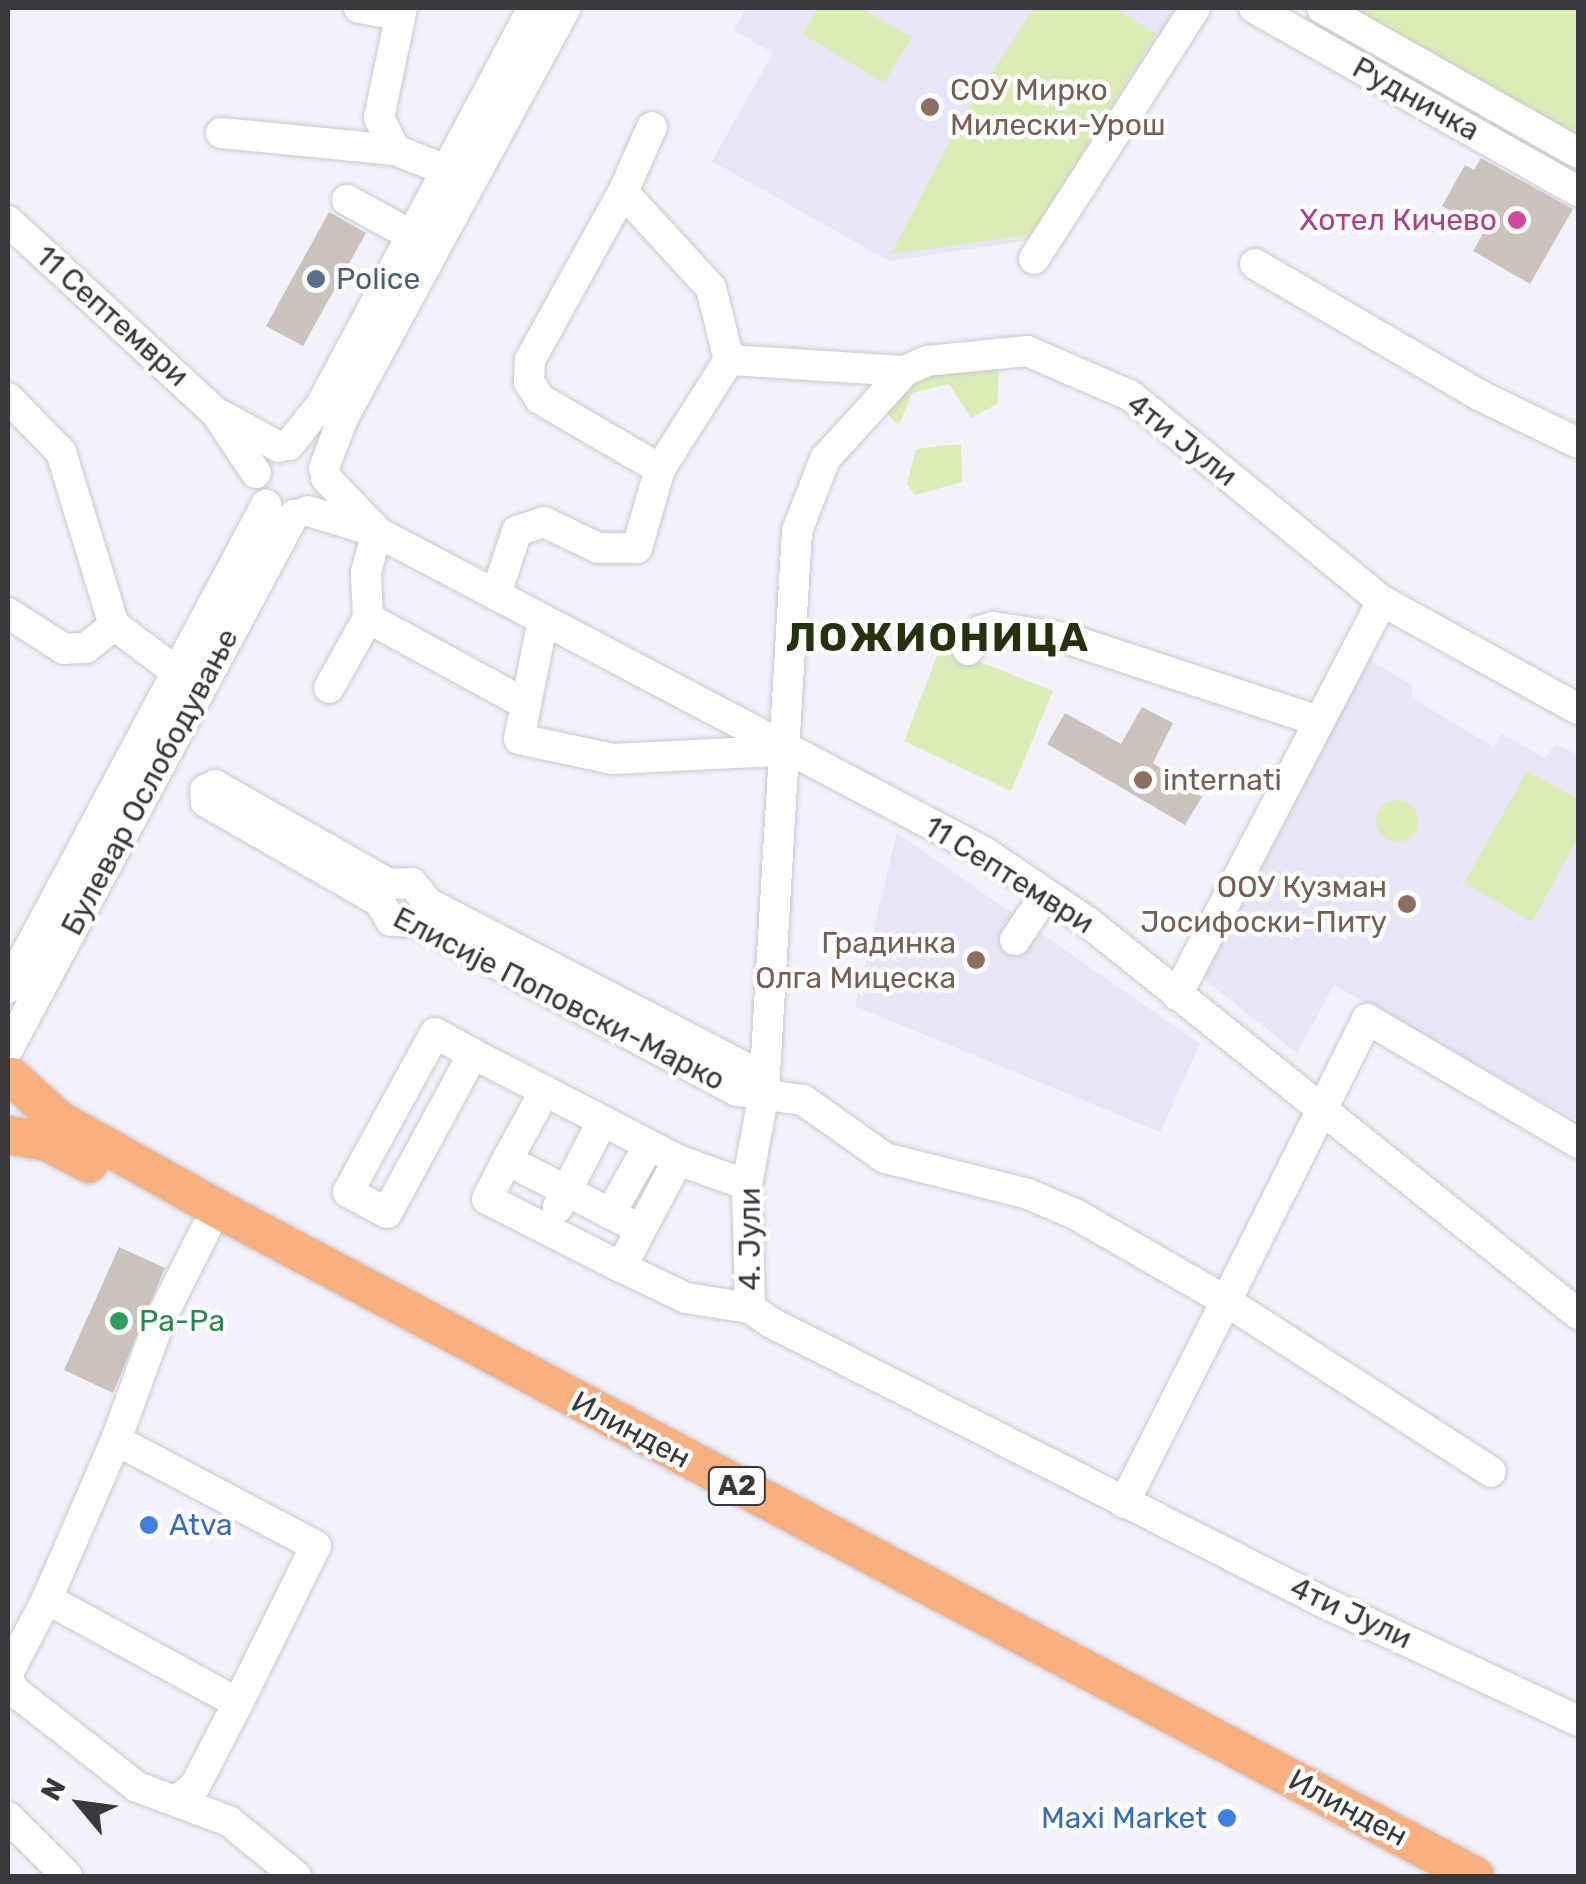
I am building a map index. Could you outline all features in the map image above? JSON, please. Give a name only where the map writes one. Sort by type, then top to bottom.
[{"type":"main road","name":"Илинден","points":[[8,1075],[59,1120],[218,1209],[1475,1876]]},
{"type":"main road","name":"Илинден","points":[[8,1135],[47,1142],[1427,1876]]},
{"type":"street","points":[[358,8],[400,11],[379,118],[395,150]]},
{"type":"street","points":[[256,473],[321,406],[533,8]]},
{"type":"street","points":[[289,511],[325,473],[343,418],[566,8]]},
{"type":"street","points":[[1034,260],[1195,8]]},
{"type":"street","name":"Рудничка","points":[[1254,8],[1578,191]]},
{"type":"street","name":"Рудничка","points":[[1287,8],[1578,170]]},
{"type":"street","points":[[1322,8],[1578,153]]},
{"type":"street","points":[[652,127],[624,192],[530,360],[529,382],[540,399],[660,469]]},
{"type":"street","points":[[221,133],[395,150],[446,170]]},
{"type":"street","points":[[496,594],[518,532],[544,522],[598,548],[637,548],[660,469],[729,360],[711,288],[624,192]]},
{"type":"street","points":[[347,200],[411,235]]},
{"type":"street","name":"11 Септември","points":[[8,221],[216,412],[256,473],[289,511],[377,532],[780,750],[941,829],[1046,894],[1578,1314]]},
{"type":"street","points":[[1255,264],[1479,395],[1578,443]]},
{"type":"street","name":"4ти Јули","points":[[905,371],[927,360],[1027,351],[1129,395],[1382,600],[1578,709]]},
{"type":"street","points":[[729,360],[905,371]]},
{"type":"street","points":[[543,620],[518,739],[559,753],[614,759],[780,750],[798,531],[824,459],[905,371]]},
{"type":"street","points":[[8,398],[61,452],[114,625],[177,672]]},
{"type":"street","name":"11 Септември","points":[[216,412],[284,446],[311,451],[325,473],[377,532]]},
{"type":"street","name":"Булевар Ослободување","points":[[8,988],[177,672],[289,511]]},
{"type":"street","name":"Булевар Ослободување","points":[[8,1075],[289,511]]},
{"type":"street","points":[[330,688],[368,618],[366,572],[377,532]]},
{"type":"street","points":[[1177,995],[1382,600]]},
{"type":"street","points":[[8,613],[64,649],[86,648],[114,625]]},
{"type":"street","points":[[368,618],[524,702]]},
{"type":"street","points":[[968,650],[980,631],[993,627],[1065,638],[1319,721]]},
{"type":"street","name":"4. Јули","points":[[780,750],[764,1092],[747,1185],[750,1308],[1124,1503]]},
{"type":"street","name":"Елисије Поповски-Марко","points":[[764,1092],[748,1069],[428,903],[412,883],[390,884],[215,785],[205,790],[206,802],[379,901],[391,920],[418,922],[737,1090],[803,1100],[884,1158],[1028,1194],[1075,1214],[1226,1301],[1490,1472]]},
{"type":"street","points":[[1016,940],[1046,894]]},
{"type":"street","points":[[1124,1503],[1367,1019],[1578,1143]]},
{"type":"street","points":[[473,1054],[387,1213],[348,1192],[435,1033],[678,1160],[747,1185]]},
{"type":"street","points":[[544,1091],[487,1198],[686,1298],[750,1308]]},
{"type":"street","points":[[546,1228],[602,1122]]},
{"type":"street","points":[[610,1214],[649,1145]]},
{"type":"street","points":[[507,1160],[640,1229]]},
{"type":"street","points":[[621,1267],[678,1160]]},
{"type":"street","points":[[582,1162],[626,1184]]},
{"type":"street","points":[[206,1229],[160,1320],[116,1440],[47,1599],[8,1675],[12,1690],[136,1787],[229,1821],[296,1876]]},
{"type":"street","points":[[116,1440],[316,1546],[195,1786],[178,1800]]},
{"type":"street","name":"4ти Јули","points":[[1124,1503],[1578,1721]]},
{"type":"street","points":[[47,1599],[238,1703]]},
{"type":"street","points":[[8,1817],[67,1876]]},
{"type":"shaded area","name":"СОУ Мирко Милески-Урош","points":[[746,8],[1177,8],[1032,240],[889,261],[712,161],[773,53],[734,30]]},
{"type":"shaded area","name":"ООУ Кузман Јосифоски-Питу","points":[[1365,657],[1412,685],[1412,698],[1494,747],[1502,734],[1545,758],[1556,744],[1578,755],[1578,1121],[1334,985],[1297,1053],[1199,975]]},
{"type":"shaded area","name":"Градинка Олга Мицеска","points":[[897,833],[1200,1044],[1160,1132],[855,1006]]},
{"type":"green space","points":[[818,8],[860,8],[912,37],[884,83],[802,34]]},
{"type":"green space","points":[[1034,8],[1115,8],[1156,34],[1031,235],[891,254],[962,118]]},
{"type":"green space","points":[[1339,8],[1578,8],[1578,142]]},
{"type":"green space","points":[[929,370],[999,370],[997,404],[971,418],[949,384],[912,393],[899,425],[882,410]]},
{"type":"green space","points":[[961,444],[962,482],[915,495],[907,484],[916,449]]},
{"type":"green space","points":[[941,646],[1053,691],[1011,791],[904,741]]},
{"type":"green space","points":[[1527,771],[1578,799],[1578,838],[1532,922],[1464,883]]},
{"type":"green space","points":[[1397,800],[1412,806],[1418,821],[1412,836],[1397,842],[1382,836],[1376,821],[1382,806]]},
{"type":"building","name":"Хотел Кичево","points":[[1481,158],[1573,209],[1530,284],[1473,251],[1485,230],[1442,206],[1465,165],[1474,170]]},
{"type":"building","name":"Police","points":[[329,212],[366,233],[303,346],[266,326]]},
{"type":"building","name":"internati","points":[[1142,707],[1173,723],[1153,763],[1202,797],[1185,825],[1047,744],[1065,713],[1121,744]]},
{"type":"building","name":"Ра-Ра","points":[[119,1247],[165,1268],[113,1393],[64,1370]]},
{"type":"place","name":"СОУ Мирко Милески-Урош","points":[[930,107]]},
{"type":"place","name":"Хотел Кичево","points":[[1517,220]]},
{"type":"place","name":"Police","points":[[316,279]]},
{"type":"place","name":"internati","points":[[1143,780]]},
{"type":"place","name":"ООУ Кузман Јосифоски-Питу","points":[[1407,904]]},
{"type":"place","name":"Градинка Олга Мицеска","points":[[976,960]]},
{"type":"place","name":"Ра-Ра","points":[[119,1321]]},
{"type":"place","name":"Atva","points":[[149,1525]]},
{"type":"place","name":"Maxi Market","points":[[1227,1818]]},
{"type":"district","name":"ЛОЖИОНИЦА","points":[[938,638]]}]
